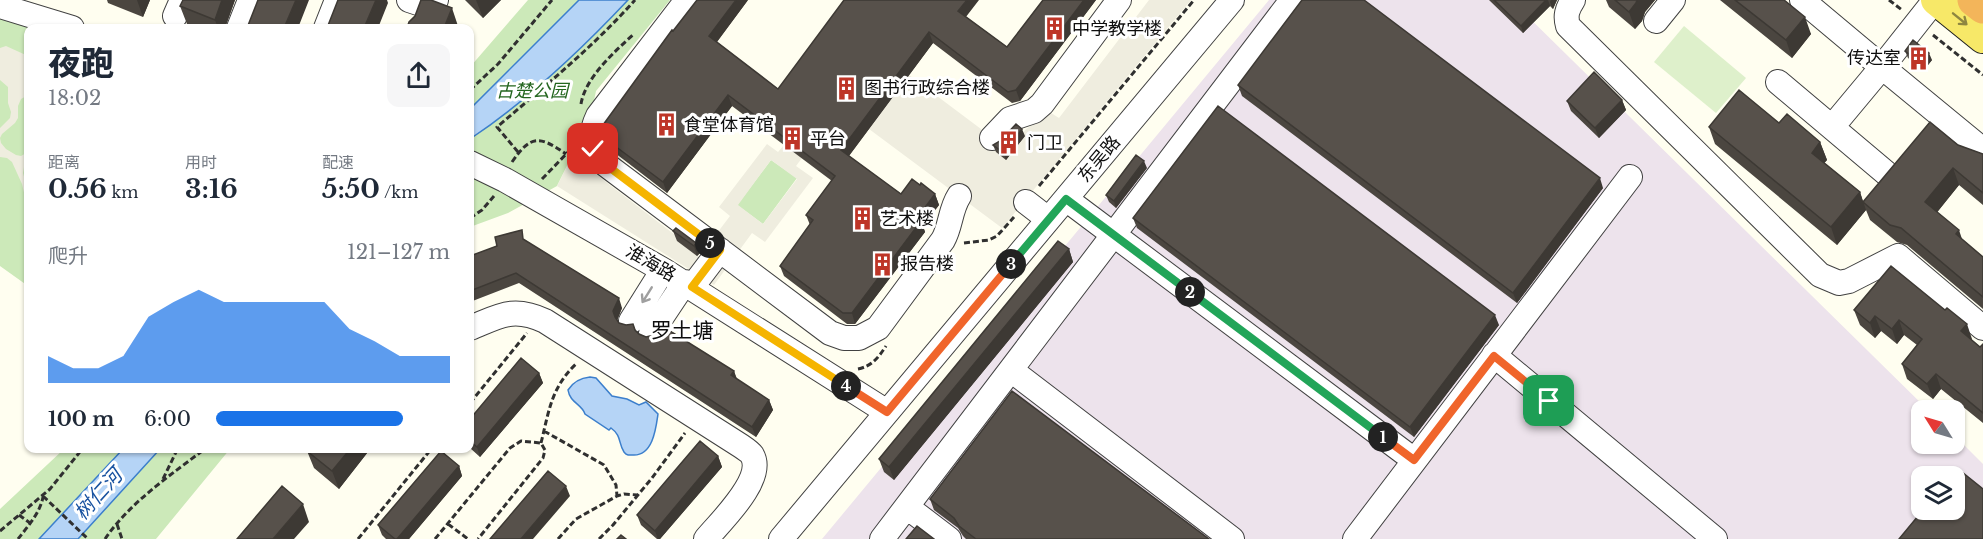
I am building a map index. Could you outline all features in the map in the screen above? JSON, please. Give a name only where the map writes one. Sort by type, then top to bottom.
[{"type":"highway","points":[[1974,0],[1983,7]]},
{"type":"main road","points":[[1936,0],[1983,38]]},
{"type":"street","points":[[241,24],[250,0]]},
{"type":"street","points":[[328,24],[337,0]]},
{"type":"street","points":[[687,0],[598,116],[591,134],[593,149],[605,164],[830,333],[844,338],[859,338],[878,328],[943,240],[947,233],[951,210],[959,196]]},
{"type":"street","points":[[992,138],[1010,120],[1034,111],[1042,104],[1119,0]]},
{"type":"street","name":"东吴路","points":[[781,539],[1232,0]]},
{"type":"street","points":[[882,539],[1292,0]]},
{"type":"street","points":[[1574,0],[1566,14],[1568,26],[1820,275],[1839,284],[1899,256],[1983,328]]},
{"type":"street","points":[[1656,21],[1673,0]]},
{"type":"street","points":[[1802,0],[1983,150]]},
{"type":"street","points":[[1832,127],[1936,0]]},
{"type":"street","points":[[0,6],[59,24]]},
{"type":"street","points":[[1778,82],[1887,173]]},
{"type":"street","name":"淮海路","points":[[474,165],[689,285],[887,412]]},
{"type":"street","points":[[1355,539],[1630,177]]},
{"type":"street","points":[[1066,199],[1414,460]]},
{"type":"street","points":[[1026,202],[1048,219]]},
{"type":"street","points":[[663,270],[641,327],[689,285],[720,250]]},
{"type":"street","points":[[474,326],[498,316],[516,312],[539,318],[614,358],[698,419],[752,454],[755,467],[752,480],[706,539]]},
{"type":"street","points":[[1494,356],[1715,539]]},
{"type":"street","points":[[1011,370],[1232,539]]},
{"type":"street","points":[[907,507],[949,539]]},
{"type":"path","points":[[474,86],[498,64],[552,0]]},
{"type":"path","points":[[518,152],[498,127],[611,27],[635,0]]},
{"type":"path","points":[[1889,0],[1983,75]]},
{"type":"path","points":[[474,215],[482,210],[504,180],[518,152],[530,141],[549,142],[567,154]]},
{"type":"path","points":[[474,398],[539,318]]},
{"type":"path","points":[[478,539],[543,459],[545,450],[541,443],[553,394],[568,372],[614,358]]},
{"type":"path","points":[[599,539],[638,495],[678,441],[698,419]]},
{"type":"path","points":[[544,431],[604,465],[616,485],[617,496]]},
{"type":"path","points":[[435,539],[510,448],[521,441],[541,443]]},
{"type":"path","points":[[0,531],[50,489],[79,453]]},
{"type":"path","points":[[163,481],[176,453]]},
{"type":"path","points":[[105,539],[117,523],[163,481],[199,453]]},
{"type":"path","points":[[358,539],[428,453]]},
{"type":"path","points":[[558,539],[576,519],[617,496],[638,495]]},
{"type":"path","points":[[18,539],[41,506],[43,496],[88,539]]},
{"type":"path","points":[[19,515],[30,523]]},
{"type":"path","points":[[117,523],[122,539]]},
{"type":"path","points":[[448,524],[468,539]]},
{"type":"shaded area","points":[[1149,0],[1191,0],[1002,228],[869,129],[909,75],[1009,150],[1026,129],[1051,113],[1059,118]]},
{"type":"shaded area","points":[[1269,0],[1511,0],[1918,400],[1911,400],[1911,454],[1965,454],[1965,446],[1983,464],[1983,539],[822,539]]},
{"type":"shaded area","points":[[6,46],[24,54],[24,97],[18,106],[18,118],[0,138],[0,128],[10,118],[11,112],[8,103],[8,87],[0,80],[0,48]]},
{"type":"shaded area","points":[[0,138],[6,149],[16,155],[24,154],[24,192],[12,162],[0,157]]},
{"type":"shaded area","points":[[767,144],[778,152],[784,145],[802,158],[796,166],[813,178],[765,242],[752,233],[714,285],[557,186],[572,156],[679,238],[677,241],[699,257],[730,216],[719,207]],"holes":[[[771,160],[797,179],[763,224],[738,205]]]},
{"type":"green space","name":"古楚公园","points":[[528,0],[670,0],[596,91],[590,120],[557,186],[508,213],[474,226],[474,62]]},
{"type":"green space","points":[[0,16],[29,24],[24,24],[24,283],[0,266]]},
{"type":"green space","points":[[1684,26],[1746,78],[1716,113],[1654,62]]},
{"type":"green space","points":[[771,160],[797,178],[763,224],[737,205]]},
{"type":"green space","points":[[60,453],[227,453],[156,539],[0,539],[0,509]]},
{"type":"water","points":[[579,0],[628,0],[553,74],[474,136],[474,105]]},
{"type":"water","points":[[596,378],[612,396],[627,399],[639,405],[646,402],[658,414],[652,440],[645,451],[640,454],[626,454],[614,431],[585,414],[571,398],[568,390],[572,385],[580,379]]},
{"type":"water","name":"树仁河","points":[[119,453],[156,453],[78,539],[39,539]]},
{"type":"building","points":[[183,0],[222,0],[215,20],[180,6]]},
{"type":"building","points":[[258,0],[296,0],[286,24],[249,24]]},
{"type":"building","points":[[338,0],[376,0],[366,24],[329,24]]},
{"type":"building","points":[[421,0],[431,0],[452,8],[446,24],[408,24],[415,16]]},
{"type":"building","points":[[697,0],[736,0],[709,36],[778,89],[844,0],[967,0],[958,11],[1007,47],[1043,0],[1084,0],[1016,90],[1008,92],[929,32],[841,150],[901,194],[912,179],[935,194],[917,218],[921,221],[852,313],[843,313],[780,266],[813,220],[806,215],[835,176],[728,95],[663,182],[611,143],[605,135],[603,125],[672,30]]},
{"type":"building","points":[[1302,0],[1364,0],[1600,178],[1513,293],[1238,85]]},
{"type":"building","points":[[1494,0],[1546,0],[1521,26]]},
{"type":"building","points":[[1615,0],[1637,0],[1629,12]]},
{"type":"building","points":[[1735,0],[1784,0],[1805,17],[1786,40]]},
{"type":"building","points":[[1913,40],[1929,53],[1921,63],[1905,51]]},
{"type":"building","points":[[1594,72],[1622,100],[1595,128],[1567,101]]},
{"type":"building","points":[[1739,90],[1779,123],[1787,114],[1820,142],[1812,153],[1860,192],[1831,227],[1709,127]]},
{"type":"building","points":[[1218,106],[1495,315],[1410,427],[1133,218]]},
{"type":"building","points":[[1930,122],[1958,145],[1983,154],[1983,193],[1953,168],[1925,202],[1959,230],[1956,234],[1983,257],[1983,297],[1901,228],[1890,225],[1863,202]]},
{"type":"building","points":[[1016,124],[1022,129],[1004,153],[993,145]]},
{"type":"building","points":[[1136,155],[1144,161],[1114,201],[1106,195]]},
{"type":"building","points":[[676,228],[696,243],[694,246],[673,231]]},
{"type":"building","points":[[522,230],[523,239],[619,298],[613,311],[619,323],[633,324],[639,334],[646,337],[654,335],[662,326],[734,371],[731,375],[769,400],[752,427],[516,273],[474,289],[474,255],[497,246],[495,237]]},
{"type":"building","points":[[1058,241],[1069,249],[889,467],[879,459]]},
{"type":"building","points":[[1891,266],[1945,310],[1947,308],[1967,324],[1961,331],[1980,347],[1983,344],[1983,413],[1936,374],[1927,384],[1902,364],[1922,339],[1899,320],[1892,329],[1875,316],[1870,323],[1854,310]]},
{"type":"building","points":[[521,358],[539,373],[477,447],[474,444],[474,414]]},
{"type":"building","points":[[1012,391],[1209,539],[976,539],[930,499]]},
{"type":"building","points":[[700,441],[718,456],[655,531],[637,515]]},
{"type":"building","points":[[310,453],[347,453],[332,471]]},
{"type":"building","points":[[439,453],[443,453],[459,466],[397,539],[378,525]]},
{"type":"building","points":[[548,471],[566,486],[521,539],[490,539]]},
{"type":"building","points":[[1965,474],[1983,489],[1983,539],[1899,539],[1915,520],[1965,520]]},
{"type":"building","points":[[282,486],[303,504],[273,539],[237,539]]},
{"type":"building","points":[[917,526],[934,539],[906,539]]},
{"type":"place","name":"中学教学楼","points":[[1054,29]]},
{"type":"place","name":"传达室","points":[[1919,58]]},
{"type":"place","name":"图书行政综合楼","points":[[846,88]]},
{"type":"place","name":"食堂体育馆","points":[[666,125]]},
{"type":"place","name":"平台","points":[[792,139]]},
{"type":"place","name":"门卫","points":[[1009,143]]},
{"type":"place","name":"艺术楼","points":[[862,219]]},
{"type":"place","name":"报告楼","points":[[882,264]]},
{"type":"district","name":"罗土塘","points":[[682,331]]},
{"type":"route","points":[[593,149],[605,164],[720,250],[692,287],[887,412],[1066,199],[1414,460],[1494,356],[1549,401]]}]
